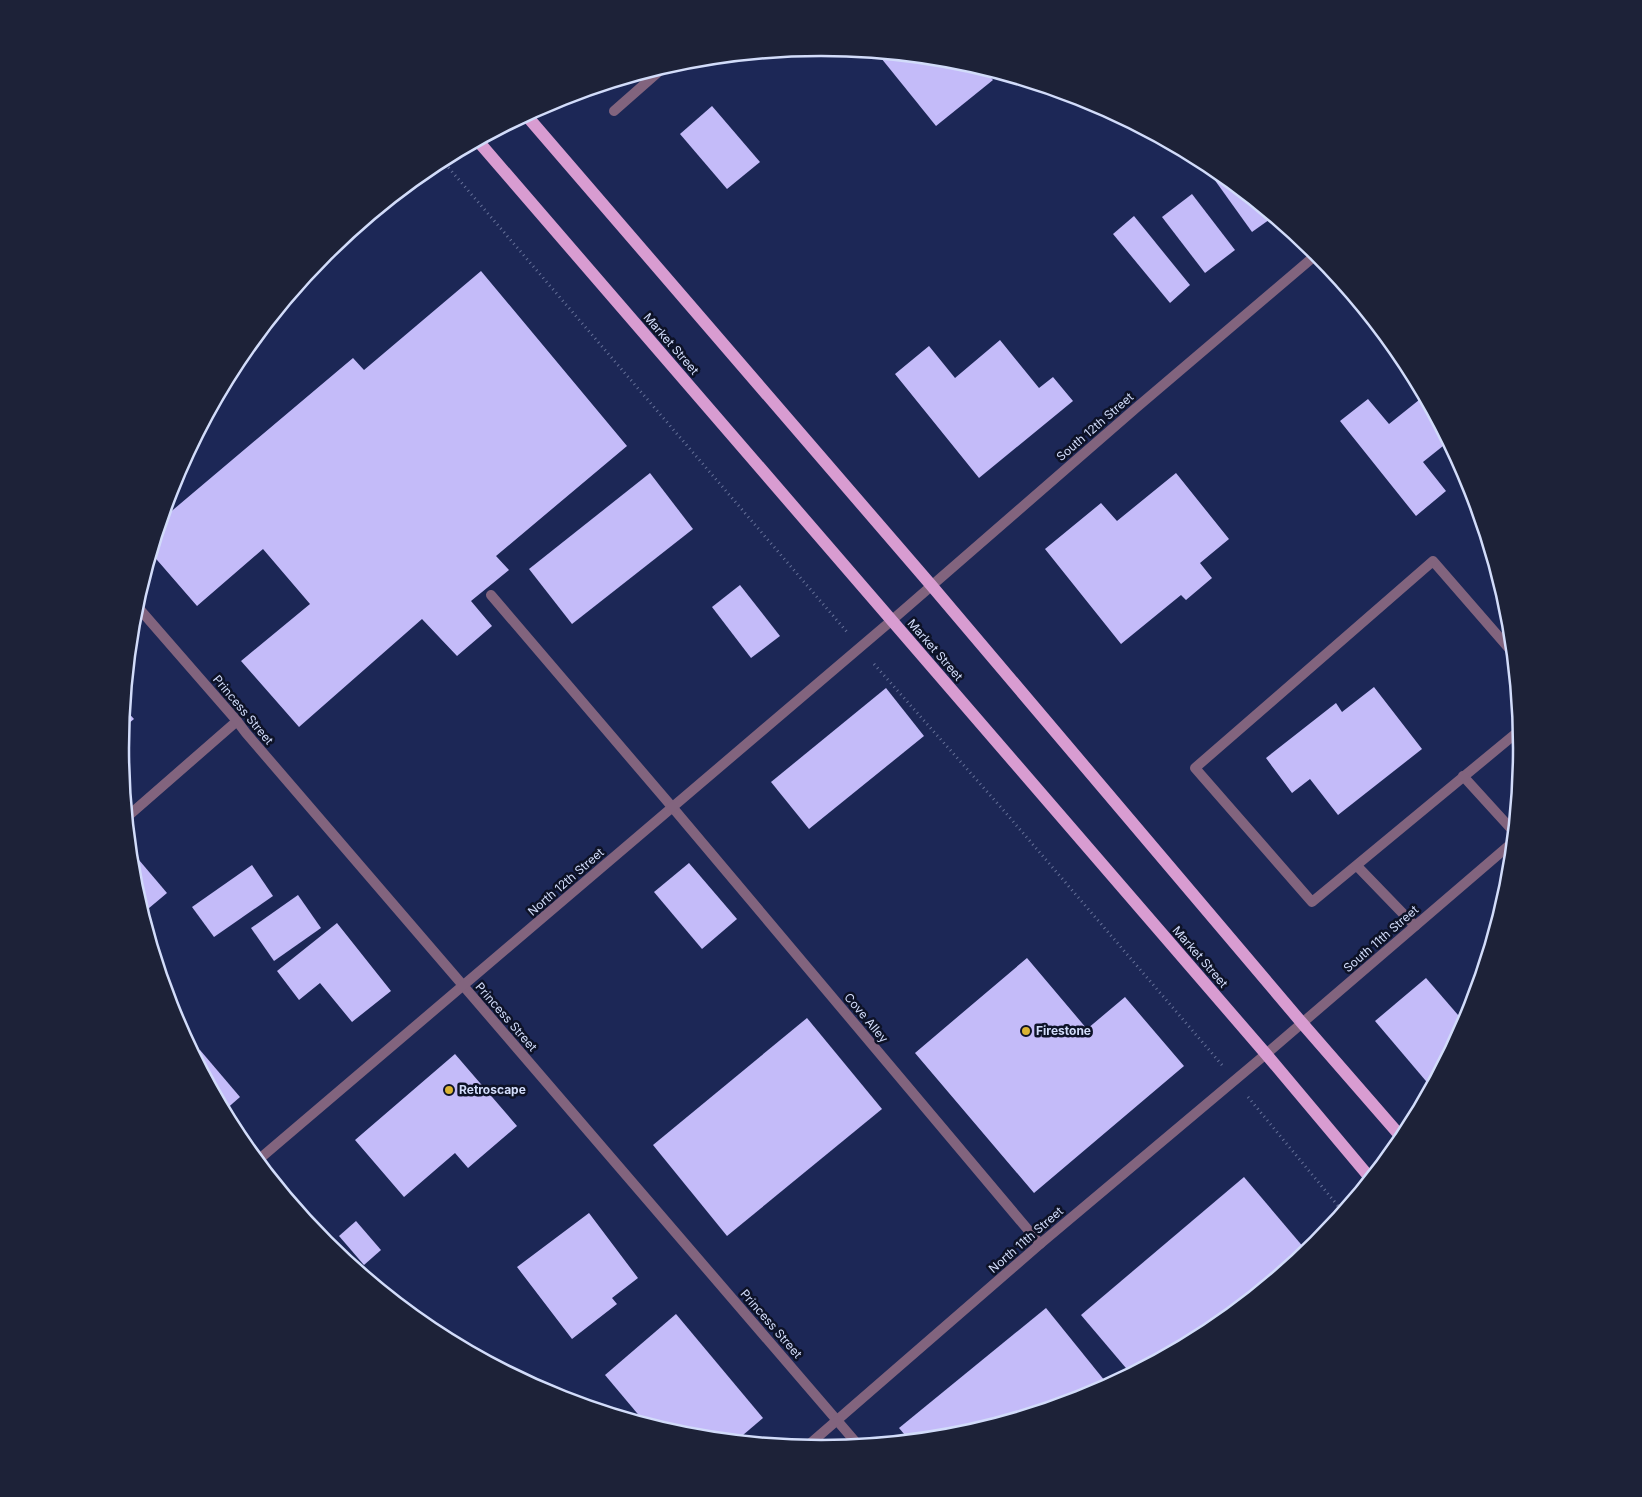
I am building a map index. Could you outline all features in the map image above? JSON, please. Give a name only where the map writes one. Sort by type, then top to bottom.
[{"type":"main road","points":[[531,121],[931,585],[1302,1023],[1397,1132]]},
{"type":"main road","name":"Market Street","points":[[482,145],[1367,1173]]},
{"type":"street","points":[[614,111],[652,78]]},
{"type":"street","name":"South 12th Street","points":[[891,621],[1311,260]]},
{"type":"street","points":[[1505,644],[1433,561],[1195,768],[1312,902],[1513,736]]},
{"type":"street","name":"Cove Alley","points":[[491,595],[1040,1244]]},
{"type":"street","name":"Princess Street","points":[[142,612],[854,1440]]},
{"type":"street","name":"North 12th Street","points":[[262,1157],[891,621]]},
{"type":"street","points":[[132,812],[237,721]]},
{"type":"street","points":[[1464,776],[1508,826]]},
{"type":"street","name":"South 11th Street","points":[[1266,1054],[1506,848]]},
{"type":"street","points":[[1357,866],[1414,926]]},
{"type":"street","name":"North 11th Street","points":[[813,1441],[1040,1244],[1266,1054]]},
{"type":"path","points":[[447,166],[860,648],[1005,812],[1235,1080],[1339,1207]]},
{"type":"building","points":[[882,59],[911,62],[956,70],[993,80],[936,126]]},
{"type":"building","points":[[712,106],[760,162],[727,189],[680,134]]},
{"type":"building","points":[[1214,179],[1242,199],[1268,221],[1252,232]]},
{"type":"building","points":[[1192,194],[1235,250],[1205,273],[1162,217]]},
{"type":"building","points":[[1134,216],[1190,285],[1170,303],[1113,234]]},
{"type":"building","points":[[481,271],[627,446],[496,556],[509,570],[471,601],[492,626],[457,656],[422,619],[299,727],[241,661],[310,604],[263,549],[197,606],[155,558],[170,512],[353,358],[364,370]]},
{"type":"building","points":[[1000,340],[1039,388],[1053,377],[1073,401],[979,478],[895,374],[929,346],[955,378]]},
{"type":"building","points":[[1368,399],[1389,424],[1419,400],[1444,446],[1423,462],[1446,491],[1416,516],[1340,421]]},
{"type":"building","points":[[650,473],[693,529],[572,624],[529,569]]},
{"type":"building","points":[[1176,473],[1229,539],[1200,563],[1212,578],[1186,600],[1181,595],[1121,644],[1045,549],[1101,503],[1117,521]]},
{"type":"building","points":[[740,585],[780,636],[751,658],[712,607]]},
{"type":"building","points":[[1374,687],[1422,749],[1338,815],[1310,779],[1292,793],[1266,758],[1336,703],[1342,712]]},
{"type":"building","points":[[886,688],[924,736],[809,829],[771,782]]},
{"type":"building","points":[[130,714],[134,719],[130,723]]},
{"type":"building","points":[[138,861],[167,893],[148,909],[142,884]]},
{"type":"building","points":[[689,863],[737,919],[702,949],[654,892]]},
{"type":"building","points":[[252,865],[273,896],[214,937],[192,907]]},
{"type":"building","points":[[298,895],[321,928],[274,961],[251,928]]},
{"type":"building","points":[[337,923],[391,991],[352,1022],[320,983],[299,1000],[277,971]]},
{"type":"building","points":[[1027,958],[1087,1029],[1125,997],[1184,1066],[1034,1193],[915,1053]]},
{"type":"building","points":[[1426,978],[1459,1017],[1427,1083],[1375,1021]]},
{"type":"building","points":[[807,1018],[882,1109],[727,1236],[653,1145]]},
{"type":"building","points":[[200,1050],[240,1097],[229,1107],[221,1095],[198,1051]]},
{"type":"building","name":"Retroscape","points":[[455,1054],[517,1126],[468,1168],[455,1153],[404,1197],[355,1140]]},
{"type":"building","points":[[1244,1177],[1302,1245],[1242,1298],[1206,1324],[1167,1348],[1127,1369],[1081,1315]]},
{"type":"building","points":[[589,1213],[638,1278],[612,1298],[617,1304],[572,1339],[517,1267]]},
{"type":"building","points":[[356,1221],[381,1250],[364,1265],[339,1236]]},
{"type":"building","points":[[1046,1308],[1104,1380],[1044,1404],[1000,1417],[911,1435],[905,1436],[899,1428]]},
{"type":"building","points":[[676,1314],[763,1418],[742,1436],[686,1427],[642,1417],[605,1375]]},
{"type":"place","name":"Firestone","points":[[1026,1031]]},
{"type":"place","name":"Retroscape","points":[[449,1090]]}]
